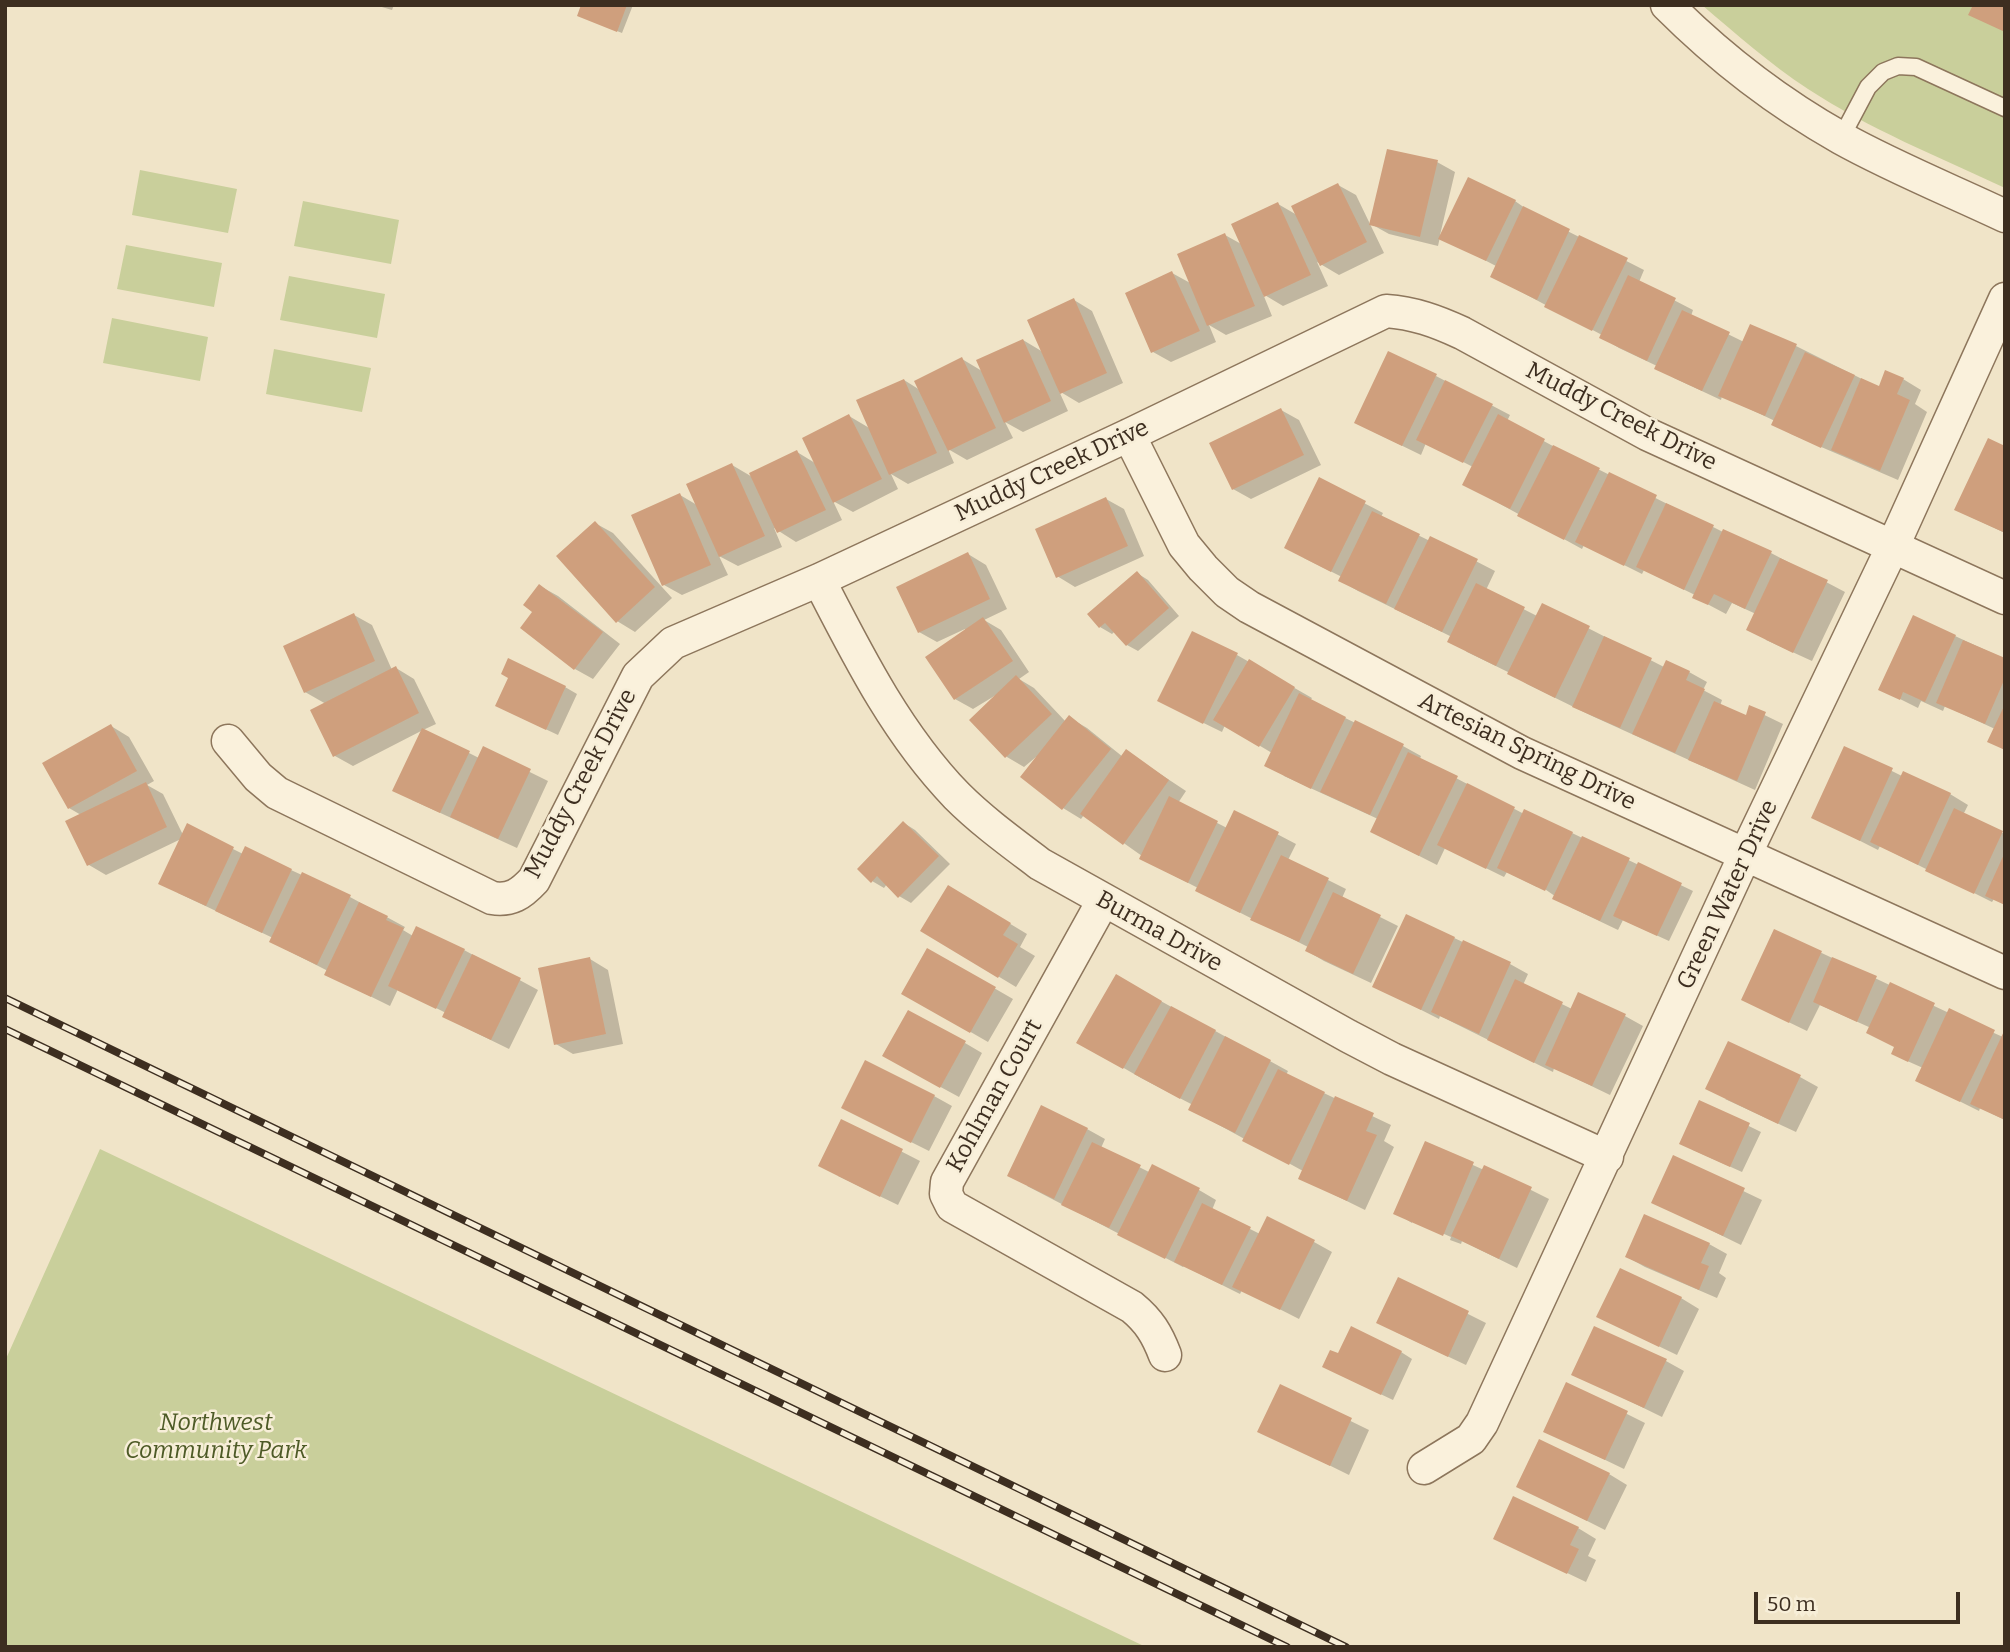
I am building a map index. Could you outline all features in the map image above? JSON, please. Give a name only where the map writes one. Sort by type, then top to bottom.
[{"type":"street","points":[[1667,5],[1694,32],[1768,91],[1841,138],[2005,216]]},
{"type":"street","name":"Green Water Drive","points":[[1424,1468],[1471,1439],[1482,1423],[1745,855],[1893,546],[2005,299]]},
{"type":"street","name":"Muddy Creek Drive","points":[[228,741],[258,777],[276,793],[492,898],[506,900],[523,892],[534,880],[638,676],[673,643],[819,580],[1386,311],[1408,312],[1462,333],[1647,434],[2005,598]]},
{"type":"street","name":"Artesian Spring Drive","points":[[1129,435],[1184,545],[1219,584],[1249,607],[1478,732],[2005,973]]},
{"type":"street","name":"Burma Drive","points":[[819,580],[892,713],[957,795],[996,831],[1040,864],[1392,1059],[1607,1157]]},
{"type":"street","name":"Kohlman Court","points":[[1103,901],[947,1182],[946,1194],[952,1206],[1132,1307],[1146,1318],[1155,1330],[1165,1355]]},
{"type":"lane","points":[[1841,138],[1868,87],[1883,72],[1898,66],[1916,67],[2005,108]]},
{"type":"green space","points":[[1702,5],[2005,5],[2005,188],[1905,142],[1831,103],[1780,69]]},
{"type":"green space","points":[[140,170],[237,189],[228,233],[132,215]]},
{"type":"green space","points":[[303,201],[399,220],[391,264],[294,246]]},
{"type":"green space","points":[[126,245],[222,263],[214,307],[117,289]]},
{"type":"green space","points":[[289,276],[385,294],[377,338],[280,320]]},
{"type":"green space","points":[[112,318],[208,337],[200,381],[103,363]]},
{"type":"green space","points":[[274,349],[371,368],[362,412],[266,394]]},
{"type":"green space","name":"Northwest Community Park","points":[[100,1149],[1146,1647],[5,1647],[5,1361]]},
{"type":"building","points":[[581,5],[627,5],[617,32],[577,16]]},
{"type":"building","points":[[1973,5],[2005,5],[2005,32],[1968,15]]},
{"type":"building","points":[[1387,149],[1438,160],[1420,237],[1369,225]]},
{"type":"building","points":[[1468,177],[1516,200],[1486,261],[1438,239]]},
{"type":"building","points":[[1338,183],[1367,242],[1320,266],[1291,206]]},
{"type":"building","points":[[1278,202],[1311,275],[1264,297],[1231,224]]},
{"type":"building","points":[[1523,206],[1570,229],[1537,300],[1490,277]]},
{"type":"building","points":[[1225,233],[1255,306],[1207,326],[1177,254]]},
{"type":"building","points":[[1579,235],[1628,258],[1592,331],[1544,307]]},
{"type":"building","points":[[1172,271],[1200,331],[1151,353],[1125,293]]},
{"type":"building","points":[[1628,275],[1676,298],[1647,361],[1599,338]]},
{"type":"building","points":[[1074,298],[1107,373],[1060,394],[1027,320]]},
{"type":"building","points":[[1682,310],[1730,332],[1702,391],[1654,369]]},
{"type":"building","points":[[1750,324],[1797,344],[1765,416],[1718,396]]},
{"type":"building","points":[[1023,339],[1051,401],[1004,423],[976,360]]},
{"type":"building","points":[[1388,351],[1437,374],[1402,446],[1354,423]]},
{"type":"building","points":[[1805,352],[1855,375],[1821,448],[1771,425]]},
{"type":"building","points":[[962,357],[996,428],[948,451],[914,381]]},
{"type":"building","points":[[1885,370],[1904,378],[1897,394],[1910,400],[1880,471],[1831,450],[1861,378],[1879,386]]},
{"type":"building","points":[[904,379],[937,453],[889,475],[856,400]]},
{"type":"building","points":[[1445,380],[1493,404],[1463,463],[1416,440]]},
{"type":"building","points":[[1281,408],[1304,455],[1232,490],[1209,443]]},
{"type":"building","points":[[849,414],[882,479],[833,503],[802,438]]},
{"type":"building","points":[[1498,414],[1545,439],[1510,509],[1462,485]]},
{"type":"building","points":[[1988,438],[2005,446],[2003,532],[1954,510]]},
{"type":"building","points":[[1553,445],[1600,468],[1564,540],[1517,516]]},
{"type":"building","points":[[797,450],[826,510],[777,533],[749,473]]},
{"type":"building","points":[[732,463],[765,536],[719,557],[686,484]]},
{"type":"building","points":[[1609,472],[1657,495],[1624,566],[1575,542]]},
{"type":"building","points":[[1319,477],[1366,501],[1331,572],[1284,548]]},
{"type":"building","points":[[680,493],[711,565],[662,586],[631,515]]},
{"type":"building","points":[[1106,497],[1128,546],[1056,578],[1035,529]]},
{"type":"building","points":[[1666,503],[1714,525],[1684,590],[1636,567]]},
{"type":"building","points":[[1372,511],[1420,534],[1386,604],[1338,581]]},
{"type":"building","points":[[595,521],[655,587],[616,623],[556,556]]},
{"type":"building","points":[[1723,529],[1772,551],[1745,609],[1714,594],[1708,605],[1692,598]]},
{"type":"building","points":[[1430,536],[1478,559],[1442,632],[1394,609]]},
{"type":"building","points":[[968,552],[990,599],[918,633],[896,587]]},
{"type":"building","points":[[1780,558],[1828,580],[1793,653],[1746,630]]},
{"type":"building","points":[[1137,571],[1169,608],[1126,646],[1105,623],[1099,628],[1087,614]]},
{"type":"building","points":[[1476,583],[1525,607],[1496,666],[1447,642]]},
{"type":"building","points":[[539,584],[603,632],[574,670],[520,628],[532,612],[523,605]]},
{"type":"building","points":[[1542,603],[1590,626],[1555,698],[1507,674]]},
{"type":"building","points":[[354,613],[375,661],[304,693],[283,646]]},
{"type":"building","points":[[1913,615],[1956,635],[1925,702],[1903,692],[1900,700],[1878,690]]},
{"type":"building","points":[[983,617],[1013,661],[954,700],[925,657]]},
{"type":"building","points":[[1192,631],[1238,653],[1203,724],[1157,701]]},
{"type":"building","points":[[1604,636],[1652,658],[1620,728],[1572,707]]},
{"type":"building","points":[[1963,640],[2005,658],[2005,678],[1985,724],[1936,703]]},
{"type":"building","points":[[508,658],[566,686],[546,730],[495,706],[508,678],[501,674]]},
{"type":"building","points":[[1249,659],[1295,687],[1259,747],[1213,720]]},
{"type":"building","points":[[1666,660],[1690,671],[1686,680],[1705,689],[1675,753],[1632,734]]},
{"type":"building","points":[[396,666],[419,713],[333,757],[310,710]]},
{"type":"building","points":[[1016,675],[1052,714],[1005,758],[969,720]]},
{"type":"building","points":[[1299,693],[1346,717],[1311,789],[1264,766]]},
{"type":"building","points":[[1714,701],[1746,715],[1749,705],[1766,712],[1737,781],[1688,760]]},
{"type":"building","points":[[2005,704],[2005,750],[1987,742]]},
{"type":"building","points":[[1069,715],[1111,749],[1062,810],[1020,777]]},
{"type":"building","points":[[1355,720],[1404,744],[1370,815],[1320,792]]},
{"type":"building","points":[[111,724],[137,771],[68,809],[42,763]]},
{"type":"building","points":[[422,728],[470,751],[440,813],[392,791]]},
{"type":"building","points":[[483,746],[531,769],[498,839],[450,817]]},
{"type":"building","points":[[1844,746],[1893,768],[1860,841],[1811,818]]},
{"type":"building","points":[[1126,749],[1169,780],[1123,845],[1080,814]]},
{"type":"building","points":[[1408,752],[1458,776],[1419,856],[1370,832]]},
{"type":"building","points":[[1903,771],[1951,793],[1918,865],[1870,842]]},
{"type":"building","points":[[146,782],[167,827],[87,866],[65,821]]},
{"type":"building","points":[[1467,783],[1515,807],[1486,869],[1437,845]]},
{"type":"building","points":[[1169,796],[1218,821],[1188,883],[1139,859]]},
{"type":"building","points":[[1954,808],[2003,831],[1974,894],[1925,871]]},
{"type":"building","points":[[1524,809],[1573,832],[1545,891],[1497,868]]},
{"type":"building","points":[[1234,810],[1279,832],[1240,913],[1195,891]]},
{"type":"building","points":[[903,821],[939,856],[898,898],[877,876],[871,883],[857,869]]},
{"type":"building","points":[[187,823],[234,847],[206,906],[158,884]]},
{"type":"building","points":[[1582,836],[1630,858],[1600,921],[1552,899]]},
{"type":"building","points":[[245,846],[292,869],[262,933],[215,911]]},
{"type":"building","points":[[2005,852],[2005,905],[1985,896]]},
{"type":"building","points":[[1281,855],[1329,878],[1299,942],[1250,920]]},
{"type":"building","points":[[1638,862],[1682,883],[1657,936],[1613,916]]},
{"type":"building","points":[[302,872],[351,895],[317,965],[269,942]]},
{"type":"building","points":[[948,885],[1011,923],[1003,935],[1018,944],[998,978],[920,931]]},
{"type":"building","points":[[1333,892],[1381,915],[1353,974],[1305,951]]},
{"type":"building","points":[[359,902],[388,916],[386,920],[404,928],[371,997],[324,975]]},
{"type":"building","points":[[1406,914],[1455,937],[1421,1010],[1372,987]]},
{"type":"building","points":[[416,926],[465,949],[436,1009],[388,986]]},
{"type":"building","points":[[1774,929],[1822,951],[1789,1023],[1741,1000]]},
{"type":"building","points":[[1463,940],[1511,962],[1479,1034],[1431,1012]]},
{"type":"building","points":[[927,948],[996,987],[970,1033],[901,994]]},
{"type":"building","points":[[472,954],[521,978],[491,1040],[442,1017]]},
{"type":"building","points":[[590,957],[606,1034],[554,1045],[538,968]]},
{"type":"building","points":[[1832,957],[1877,976],[1857,1022],[1813,1002]]},
{"type":"building","points":[[1116,974],[1162,1001],[1123,1069],[1076,1043]]},
{"type":"building","points":[[1515,979],[1563,1002],[1534,1063],[1487,1040]]},
{"type":"building","points":[[1890,982],[1935,1003],[1908,1062],[1891,1054],[1894,1047],[1866,1033]]},
{"type":"building","points":[[1578,992],[1626,1014],[1592,1086],[1545,1065]]},
{"type":"building","points":[[1171,1006],[1216,1030],[1180,1099],[1134,1074]]},
{"type":"building","points":[[1949,1008],[1995,1030],[1960,1102],[1915,1081]]},
{"type":"building","points":[[908,1010],[966,1041],[940,1088],[882,1056]]},
{"type":"building","points":[[2005,1029],[2005,1120],[1970,1104]]},
{"type":"building","points":[[1225,1036],[1271,1060],[1235,1133],[1188,1110]]},
{"type":"building","points":[[1728,1041],[1801,1075],[1778,1124],[1705,1089]]},
{"type":"building","points":[[865,1060],[935,1095],[911,1143],[841,1108]]},
{"type":"building","points":[[1278,1069],[1325,1092],[1289,1165],[1242,1141]]},
{"type":"building","points":[[1335,1096],[1374,1113],[1366,1131],[1377,1135],[1347,1201],[1298,1179]]},
{"type":"building","points":[[1699,1100],[1750,1123],[1730,1167],[1679,1144]]},
{"type":"building","points":[[1041,1105],[1088,1128],[1054,1199],[1007,1176]]},
{"type":"building","points":[[841,1119],[903,1149],[880,1197],[818,1166]]},
{"type":"building","points":[[1425,1141],[1474,1162],[1443,1236],[1393,1214]]},
{"type":"building","points":[[1092,1142],[1141,1165],[1109,1228],[1061,1205]]},
{"type":"building","points":[[1673,1155],[1745,1188],[1723,1236],[1651,1203]]},
{"type":"building","points":[[1152,1164],[1200,1188],[1165,1259],[1117,1235]]},
{"type":"building","points":[[1484,1165],[1532,1187],[1499,1259],[1451,1236]]},
{"type":"building","points":[[1202,1203],[1251,1227],[1222,1285],[1174,1262]]},
{"type":"building","points":[[1644,1214],[1710,1243],[1701,1263],[1709,1266],[1699,1290],[1625,1257]]},
{"type":"building","points":[[1267,1216],[1315,1240],[1280,1310],[1232,1287]]},
{"type":"building","points":[[1620,1268],[1682,1297],[1659,1347],[1596,1317]]},
{"type":"building","points":[[1398,1277],[1469,1311],[1448,1357],[1376,1323]]},
{"type":"building","points":[[1351,1326],[1402,1351],[1381,1395],[1322,1367],[1330,1350],[1338,1353]]},
{"type":"building","points":[[1594,1326],[1667,1359],[1644,1408],[1571,1375]]},
{"type":"building","points":[[1566,1382],[1628,1411],[1605,1460],[1543,1432]]},
{"type":"building","points":[[1280,1384],[1352,1418],[1330,1466],[1257,1432]]},
{"type":"building","points":[[1539,1439],[1610,1473],[1587,1521],[1516,1487]]},
{"type":"building","points":[[1513,1496],[1579,1527],[1570,1545],[1579,1549],[1567,1574],[1493,1539]]},
{"type":"railway","points":[[5,998],[1346,1647]]},
{"type":"railway","points":[[5,1029],[1287,1647]]}]
